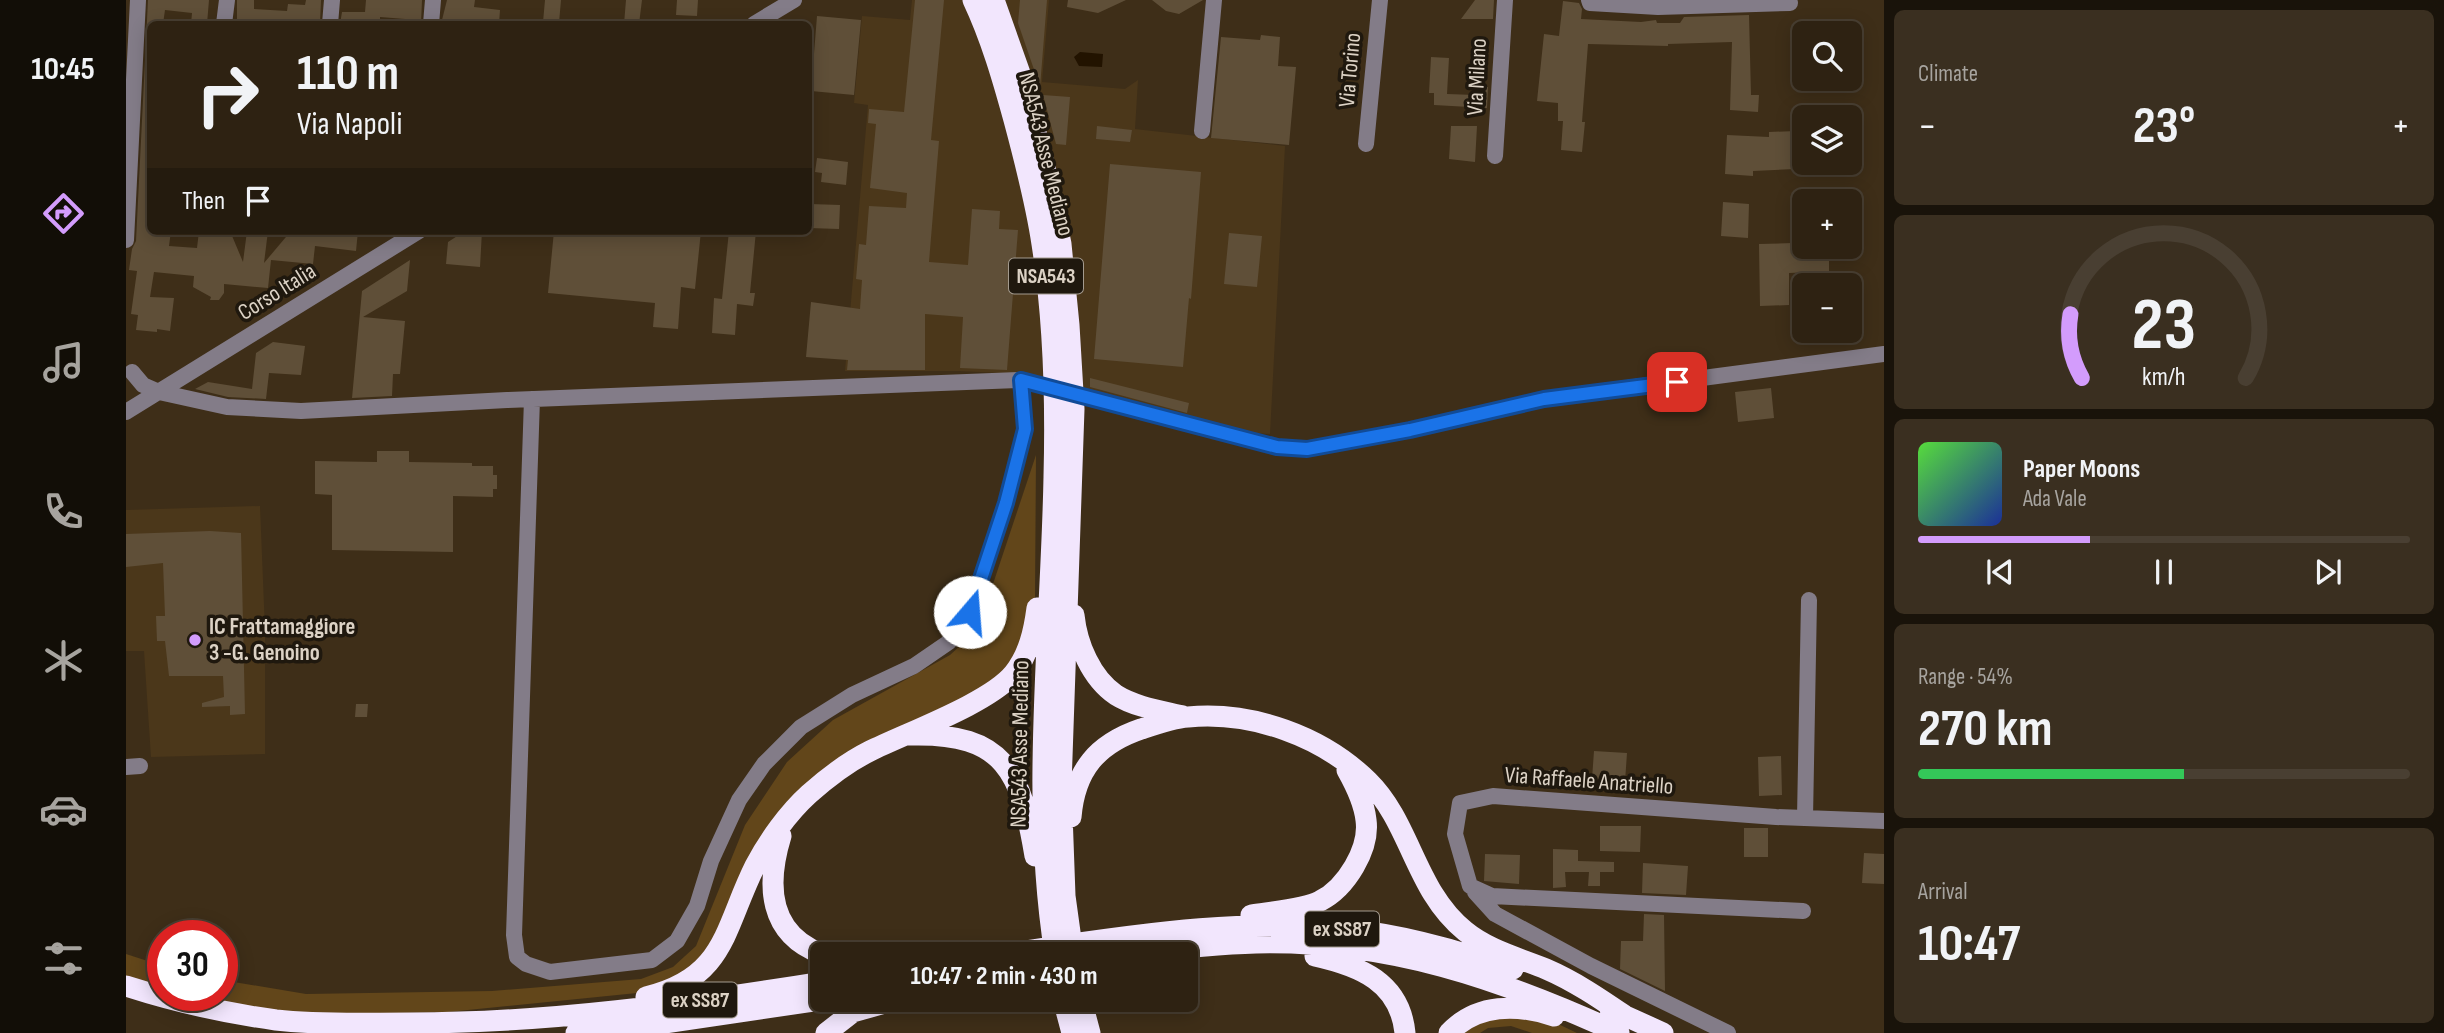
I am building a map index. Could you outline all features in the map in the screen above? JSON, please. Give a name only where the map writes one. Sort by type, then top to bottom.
[{"type":"highway","name":"NSA543 Asse Mediano","points":[[973,0],[1005,88],[1028,172],[1042,245],[1050,326],[1060,563],[1061,786],[1065,896],[1057,942]]},
{"type":"highway","name":"NSA543 Asse Mediano","points":[[994,0],[1021,79],[1045,167],[1061,244],[1073,409],[1043,786],[1059,923],[1068,942]]},
{"type":"highway","points":[[1060,563],[1083,653],[1096,675],[1116,695],[1142,706],[1185,717]]},
{"type":"highway","points":[[576,1024],[675,988],[697,975],[717,953],[732,924],[754,868],[768,845],[806,796],[832,774],[868,752],[976,700],[998,687],[1014,673],[1034,631],[1039,598],[1060,563]]},
{"type":"highway","points":[[1065,896],[1076,788],[1088,764],[1104,746],[1124,734],[1185,717],[1213,716],[1248,721],[1307,739],[1331,752],[1368,781],[1385,804],[1429,890],[1444,912],[1467,933],[1497,950],[1549,970],[1583,988],[1621,1024]]},
{"type":"highway","points":[[906,735],[942,735],[969,741],[996,754],[1016,780],[1025,808],[1038,879],[1059,923]]},
{"type":"highway","points":[[1188,929],[1230,918],[1319,902],[1339,887],[1355,869],[1367,823],[1360,793],[1343,762]]},
{"type":"highway","points":[[787,821],[775,855],[771,879],[775,906],[792,936],[810,950]]},
{"type":"highway","name":"ex SS87","points":[[1093,942],[1188,929],[1264,925],[1369,932],[1420,942],[1525,973],[1621,1024],[1662,1033]]},
{"type":"highway","points":[[1198,946],[1258,943],[1320,945],[1415,959],[1518,989],[1621,1024]]},
{"type":"highway","points":[[1258,943],[1350,964],[1378,981],[1395,998],[1404,1019],[1405,1033]]},
{"type":"highway","name":"ex SS87","points":[[576,1024],[665,1005],[810,984]]},
{"type":"highway","name":"ex SS87","points":[[126,986],[199,1006],[279,1020],[350,1023],[665,1023],[810,1002]]},
{"type":"highway","points":[[1449,1033],[1475,1015],[1501,1007],[1537,1011],[1606,1033]]},
{"type":"highway","points":[[826,1033],[853,1012]]},
{"type":"highway","points":[[1061,1012],[1062,1033]]},
{"type":"highway","points":[[1065,1012],[1072,1033]]},
{"type":"street","points":[[126,240],[138,0]]},
{"type":"street","points":[[224,21],[227,0]]},
{"type":"street","points":[[330,21],[332,0]]},
{"type":"street","points":[[431,21],[433,0]]},
{"type":"street","points":[[759,21],[794,0]]},
{"type":"street","points":[[1202,131],[1214,0]]},
{"type":"street","name":"Via Torino","points":[[1366,145],[1380,0]]},
{"type":"street","name":"Via Milano","points":[[1495,156],[1505,0]]},
{"type":"street","points":[[1589,0],[1590,3],[1658,6],[1790,3]]},
{"type":"street","name":"Corso Italia","points":[[126,412],[409,235]]},
{"type":"street","points":[[129,372],[141,372],[151,376],[156,381],[159,392],[227,407],[301,411],[1021,380],[1277,447],[1307,449],[1410,430],[1544,399],[1884,354]]},
{"type":"street","points":[[532,399],[513,935],[517,957],[526,964],[550,972],[653,960],[677,940],[697,906],[711,860],[739,800],[764,764],[801,727],[852,695],[914,666],[949,642],[970,612],[1006,503],[1025,429],[1021,380]]},
{"type":"street","points":[[1805,818],[1809,600]]},
{"type":"street","name":"Via Raffaele Anatriello","points":[[1470,886],[1455,834],[1460,803],[1493,796],[1884,821]]},
{"type":"street","points":[[1470,886],[1492,896],[1803,911]]},
{"type":"street","points":[[1470,886],[1495,914],[1591,966],[1728,1033]]},
{"type":"shaded area","points":[[912,0],[1049,0],[1042,82],[1125,89],[1138,80],[1135,129],[1285,146],[1270,434],[1250,433],[1023,374],[845,371],[868,105],[854,103],[862,16],[910,20]]},
{"type":"shaded area","points":[[1080,52],[1103,54],[1102,67],[1079,66],[1074,57]]},
{"type":"shaded area","points":[[1036,455],[1035,598],[1011,668],[981,695],[793,797],[707,959],[647,992],[448,1012],[301,1015],[238,1004],[238,983],[306,994],[492,991],[641,979],[673,967],[696,946],[745,825],[787,762],[833,720],[950,655],[974,633],[985,608]]},
{"type":"shaded area","name":"IC Frattamaggiore 3 -G. Genoino","points":[[260,506],[265,630],[265,754],[151,757],[144,651],[126,651],[126,510]]},
{"type":"shaded area","points":[[126,954],[147,961],[147,983],[126,977]]},
{"type":"shaded area","points":[[1495,1016],[1554,1022],[1577,1033],[1532,1033],[1511,1026],[1488,1028],[1480,1033],[1463,1033],[1480,1021]]},
{"type":"building","points":[[148,0],[209,0],[207,21],[191,21],[192,13],[165,10],[163,21],[147,21],[147,235],[170,235],[169,246],[197,248],[199,235],[232,235],[243,262],[246,235],[268,235],[264,263],[288,235],[358,235],[356,251],[315,246],[313,264],[271,260],[268,288],[224,284],[224,293],[219,300],[210,300],[211,297],[193,287],[194,276],[154,272],[150,297],[174,298],[170,331],[157,329],[157,332],[136,330],[138,315],[131,314],[137,271],[129,270],[136,241]]},
{"type":"building","points":[[237,0],[254,0],[254,9],[287,11],[288,4],[305,5],[306,0],[321,0],[320,21],[237,21]]},
{"type":"building","points":[[366,0],[422,0],[421,21],[380,17],[380,21],[340,21],[342,12],[365,12]]},
{"type":"building","points":[[447,0],[475,0],[474,7],[500,10],[499,21],[442,21]]},
{"type":"building","points":[[545,0],[561,0],[559,21],[543,21]]},
{"type":"building","points":[[626,0],[642,0],[639,21],[624,21]]},
{"type":"building","points":[[677,0],[698,0],[697,16],[676,15]]},
{"type":"building","points":[[915,0],[944,0],[931,140],[939,141],[929,262],[968,265],[972,209],[1000,211],[999,229],[1018,230],[1007,370],[960,368],[963,317],[925,314],[925,370],[847,370],[848,360],[806,357],[811,302],[860,309],[862,280],[856,279],[859,244],[866,245],[869,206],[906,208],[907,193],[870,188],[876,124],[868,123],[869,109],[904,112]]},
{"type":"building","points":[[1020,0],[1047,0],[1040,87],[1018,23]]},
{"type":"building","points":[[1068,0],[1126,0],[1098,13],[1067,7]]},
{"type":"building","points":[[1152,0],[1203,0],[1179,14],[1166,11]]},
{"type":"building","points":[[1475,0],[1494,0],[1493,19],[1461,19]]},
{"type":"building","points":[[1563,1],[1579,3],[1582,9],[1581,19],[1680,23],[1684,17],[1749,15],[1751,95],[1759,95],[1758,112],[1730,110],[1732,42],[1668,46],[1588,44],[1582,152],[1561,150],[1563,121],[1558,121],[1558,103],[1537,101],[1544,34],[1559,36]]},
{"type":"building","points":[[817,16],[861,20],[854,95],[812,91]]},
{"type":"building","points":[[1261,35],[1280,37],[1278,66],[1296,67],[1289,145],[1211,138],[1221,37],[1260,40]]},
{"type":"building","points":[[1431,57],[1449,58],[1447,94],[1475,95],[1476,86],[1488,87],[1487,108],[1434,105],[1434,93],[1429,93]]},
{"type":"building","points":[[1043,95],[1070,97],[1066,145],[1056,144]]},
{"type":"building","points":[[1097,126],[1132,130],[1130,142],[1096,139]]},
{"type":"building","points":[[1451,126],[1477,126],[1475,162],[1449,159]]},
{"type":"building","points":[[1792,131],[1792,169],[1753,171],[1753,176],[1725,174],[1727,135],[1769,137],[1769,132]]},
{"type":"building","points":[[817,158],[848,162],[846,185],[821,182],[822,173],[815,172]]},
{"type":"building","points":[[1110,164],[1201,172],[1183,367],[1094,359]]},
{"type":"building","points":[[1723,202],[1749,204],[1748,238],[1721,236]]},
{"type":"building","points":[[812,204],[840,205],[839,229],[812,228]]},
{"type":"building","points":[[1229,233],[1262,236],[1257,287],[1224,284]]},
{"type":"building","points":[[459,235],[482,235],[480,267],[446,264],[448,242]]},
{"type":"building","points":[[554,235],[701,235],[695,289],[681,287],[678,329],[653,327],[655,303],[548,293]]},
{"type":"building","points":[[729,235],[756,235],[750,293],[755,293],[753,306],[737,304],[735,335],[712,333],[714,298],[722,299]]},
{"type":"building","points":[[1792,243],[1792,259],[1829,259],[1829,273],[1789,273],[1789,305],[1760,306],[1759,244]]},
{"type":"building","points":[[410,260],[407,291],[363,317],[405,321],[400,374],[393,374],[392,396],[352,398],[362,291]]},
{"type":"building","points":[[273,342],[305,346],[301,375],[269,373],[266,399],[228,397],[195,389],[208,382],[252,389],[256,353]]},
{"type":"building","points":[[1090,378],[1189,403],[1187,413],[1090,387]]},
{"type":"building","points":[[1771,388],[1774,418],[1738,422],[1735,392]]},
{"type":"building","points":[[377,451],[409,451],[409,462],[493,466],[493,475],[497,475],[497,489],[493,489],[493,497],[453,496],[453,552],[332,550],[332,495],[315,494],[315,461],[377,462]]},
{"type":"building","points":[[210,531],[241,533],[245,714],[230,715],[230,706],[202,707],[202,703],[224,697],[223,676],[169,676],[165,641],[157,641],[156,616],[165,616],[163,563],[126,567],[126,534]]},
{"type":"building","points":[[356,704],[368,704],[367,717],[355,717]]},
{"type":"building","points":[[1594,751],[1627,753],[1625,782],[1592,779]]},
{"type":"building","points":[[1781,756],[1782,795],[1759,796],[1758,757]]},
{"type":"building","points":[[1546,770],[1559,770],[1559,786],[1546,786]]},
{"type":"building","points":[[1600,826],[1641,826],[1640,852],[1600,851]]},
{"type":"building","points":[[1744,828],[1768,828],[1768,857],[1744,857]]},
{"type":"building","points":[[1553,849],[1578,850],[1578,861],[1614,862],[1614,872],[1600,872],[1600,886],[1588,886],[1589,872],[1565,872],[1566,887],[1553,888]]},
{"type":"building","points":[[1864,853],[1884,854],[1884,884],[1862,883]]},
{"type":"building","points":[[1485,854],[1520,855],[1519,884],[1484,881]]},
{"type":"building","points":[[1643,863],[1688,866],[1686,895],[1642,893]]},
{"type":"building","points":[[1644,914],[1664,915],[1665,991],[1620,969],[1621,941],[1643,941]]},
{"type":"place","name":"IC Frattamaggiore 3 -G. Genoino","points":[[195,640]]},
{"type":"route","points":[[970,612],[1006,503],[1025,429],[1021,380],[1277,447],[1307,449],[1410,430],[1544,399],[1677,382]]}]
